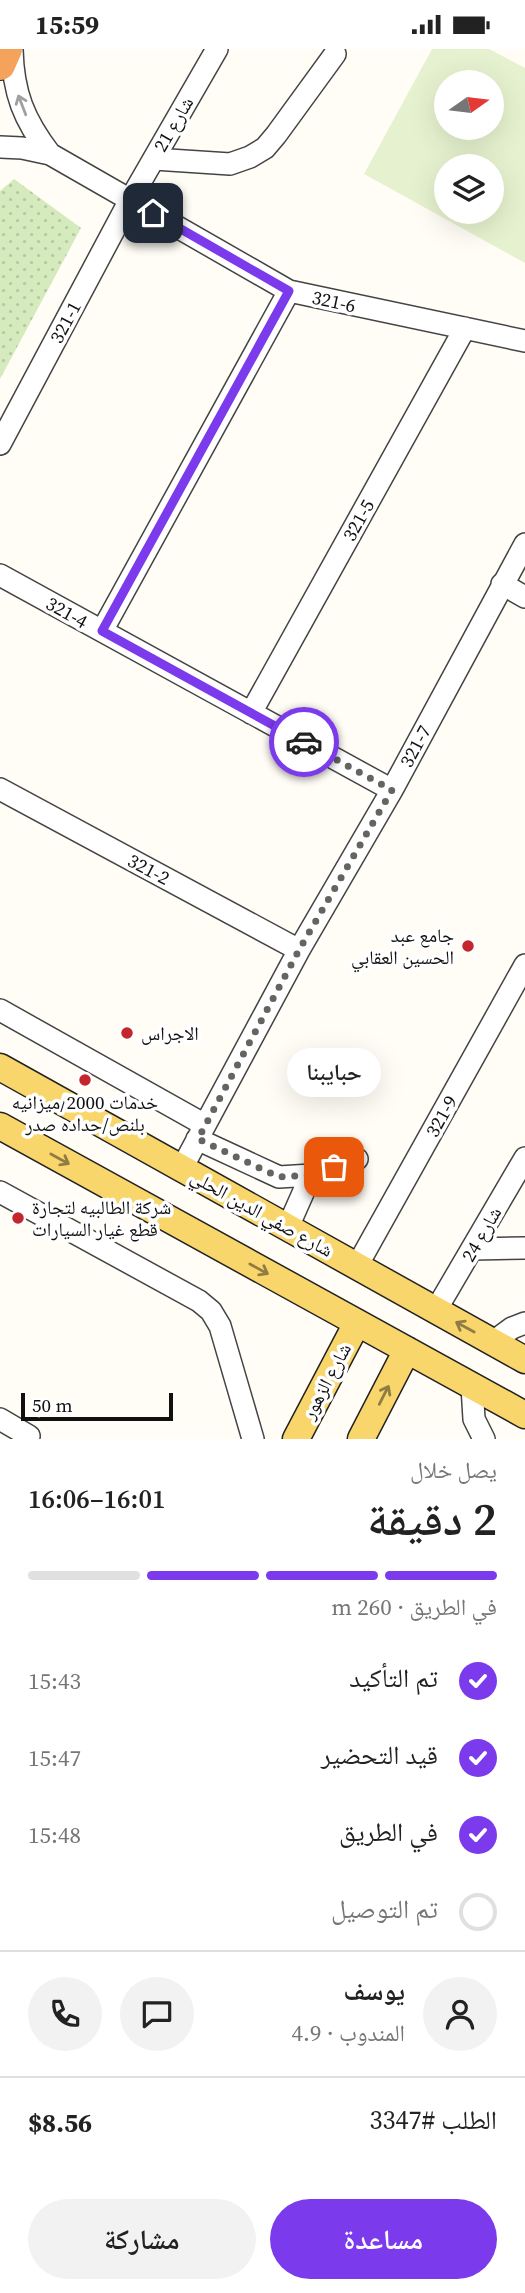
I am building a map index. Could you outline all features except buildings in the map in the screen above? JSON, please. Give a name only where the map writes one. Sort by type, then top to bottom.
[{"type":"highway","points":[[0,65],[9,49]]},
{"type":"main road","name":"شارع صفي الدين الحلي","points":[[0,1067],[525,1360]]},
{"type":"main road","points":[[0,1126],[525,1415]]},
{"type":"main road","name":"شارع الزهور","points":[[296,1439],[357,1323]]},
{"type":"main road","points":[[361,1439],[407,1350]]},
{"type":"street","name":"321-6","points":[[9,49],[19,100],[32,131],[50,154]]},
{"type":"street","name":"شارع 21","points":[[130,200],[217,49]]},
{"type":"street","points":[[154,159],[230,164],[250,157],[265,148],[276,135],[335,54]]},
{"type":"street","name":"321-6","points":[[0,147],[50,154],[289,291],[525,341]]},
{"type":"street","name":"321-1","points":[[0,444],[130,200]]},
{"type":"street","points":[[102,631],[289,291]]},
{"type":"street","name":"321-5","points":[[251,713],[465,328]]},
{"type":"street","name":"321-7","points":[[182,1168],[299,950],[392,790],[525,544]]},
{"type":"street","name":"321-4","points":[[0,575],[392,790]]},
{"type":"street","points":[[502,584],[525,597]]},
{"type":"street","name":"321-2","points":[[0,789],[299,950]]},
{"type":"street","name":"321-9","points":[[357,1266],[525,965]]},
{"type":"street","points":[[0,1010],[279,1177],[311,1175],[357,1159]]},
{"type":"street","name":"شارع 24","points":[[436,1310],[525,1158]]},
{"type":"street","points":[[288,1227],[311,1175]]},
{"type":"street","points":[[0,1192],[199,1301],[211,1311],[220,1326],[253,1439]]},
{"type":"street","points":[[472,1249],[525,1248]]},
{"type":"street","points":[[493,1342],[512,1328],[525,1323]]},
{"type":"street","points":[[472,1386],[474,1419],[484,1439]]},
{"type":"street","points":[[0,1419],[28,1437]]},
{"type":"green space","points":[[432,49],[489,49],[525,68],[525,263],[454,224],[504,224],[504,154],[434,154],[434,213],[364,174]]},
{"type":"green space","points":[[14,179],[81,228],[0,379],[0,191]]},
{"type":"way so far","points":[[304,742],[392,790],[299,950],[198,1139],[279,1177],[298,1178],[334,1167]]},
{"type":"place","name":"جامع عبد الحسين العقابي","points":[[468,946]]},
{"type":"place","name":"الاجراس","points":[[127,1033]]},
{"type":"place","name":"خدمات 2000/ميزانيه بلنص/حداده صدر","points":[[85,1080]]},
{"type":"place","name":"حبايبنا","points":[[334,1167]]},
{"type":"place","name":"شركة الطالبيه لتجارة قطع غيار السيارات","points":[[18,1218]]},
{"type":"route","points":[[153,213],[289,291],[102,631],[304,742]]}]
